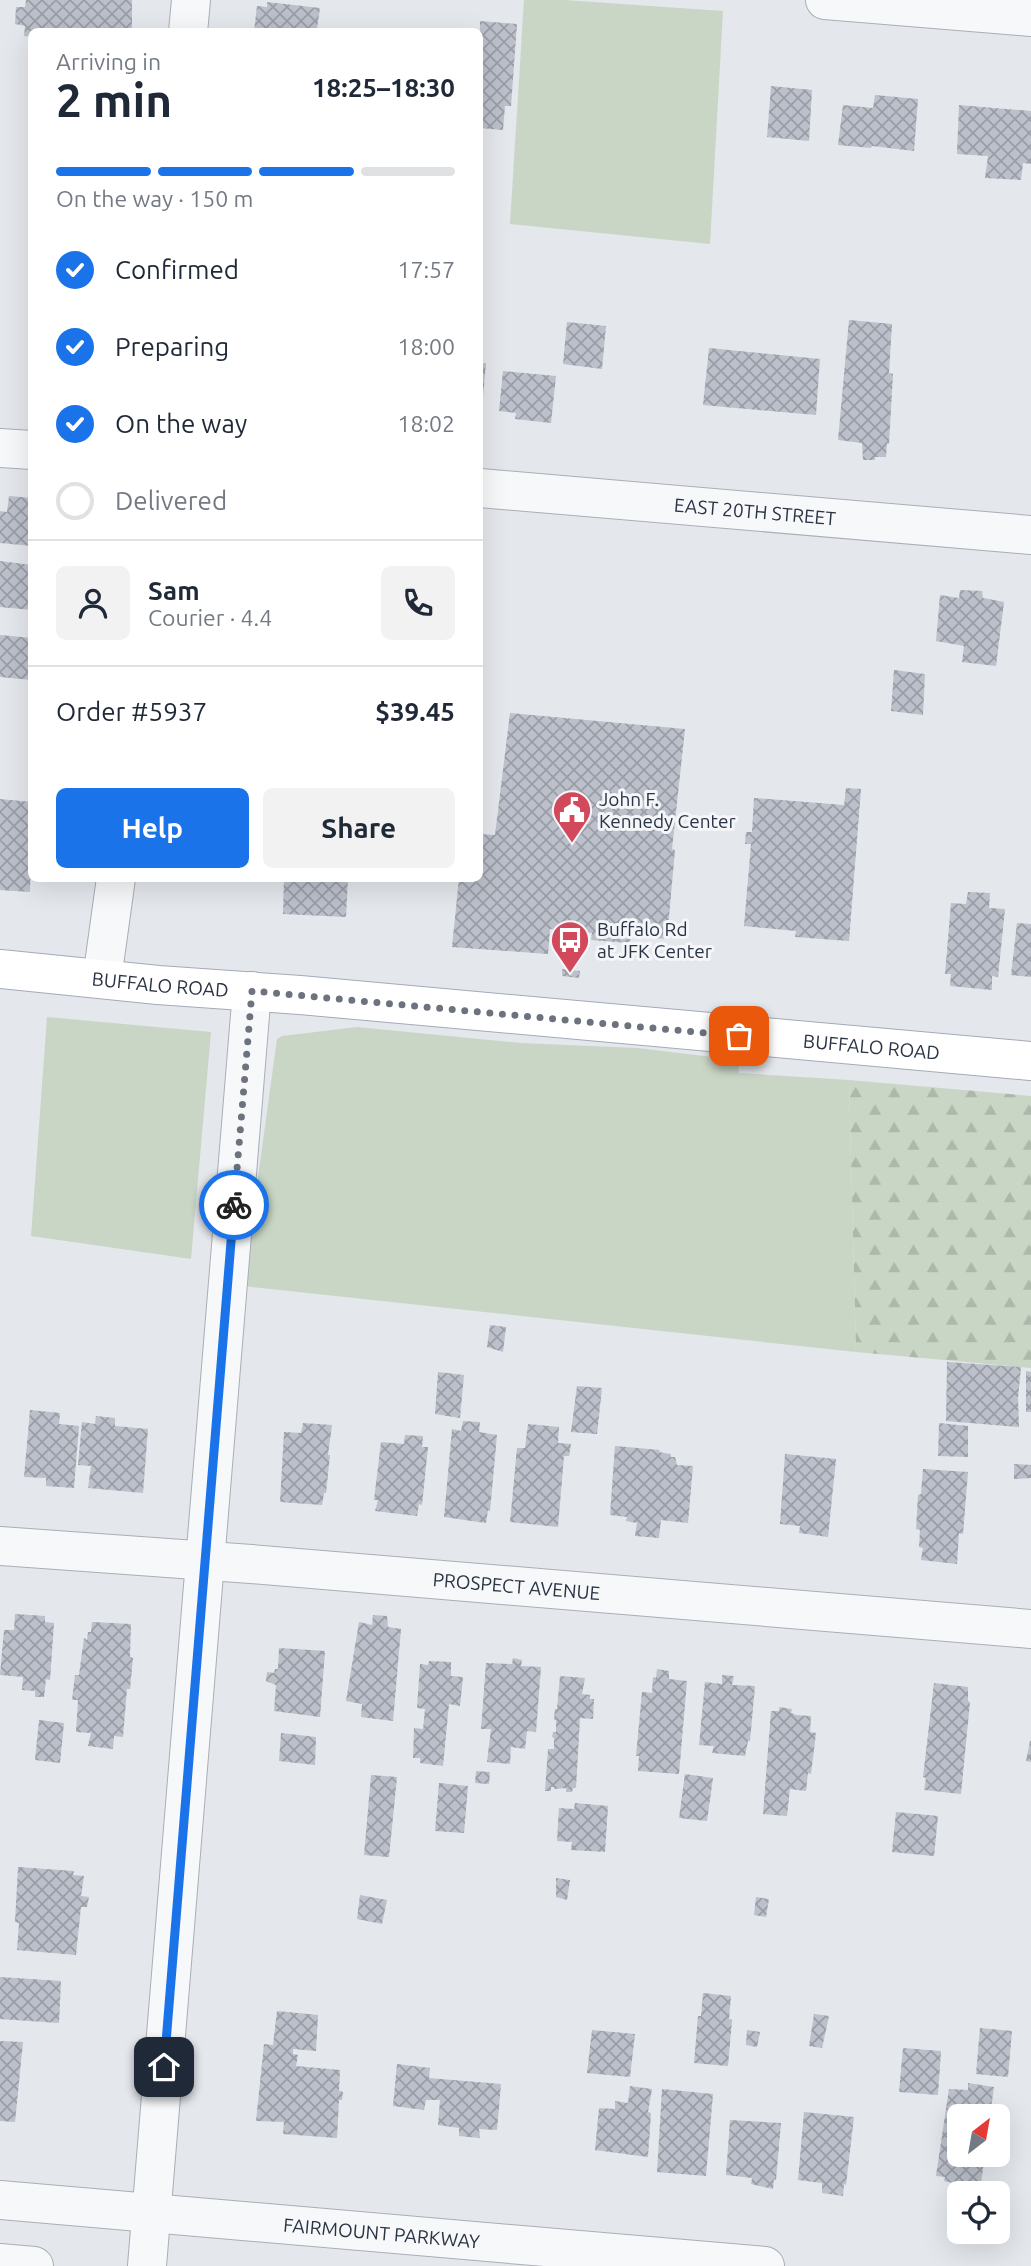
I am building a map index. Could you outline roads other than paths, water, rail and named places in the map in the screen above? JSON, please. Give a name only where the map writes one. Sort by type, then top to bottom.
[{"type":"main road","name":"BUFFALO ROAD","points":[[0,969],[1031,1061]]},
{"type":"street","points":[[188,28],[191,0]]},
{"type":"street","points":[[825,0],[1031,17]]},
{"type":"street","points":[[0,448],[28,450]]},
{"type":"street","name":"EAST 20TH STREET","points":[[483,488],[1031,535]]},
{"type":"street","points":[[102,979],[115,882]]},
{"type":"street","points":[[147,2266],[252,991]]},
{"type":"street","name":"PROSPECT AVENUE","points":[[0,1546],[1031,1629]]},
{"type":"street","name":"FAIRMOUNT PARKWAY","points":[[0,2200],[765,2266]]},
{"type":"street","points":[[0,2263],[34,2266]]},
{"type":"place","name":"John F. Kennedy Center","points":[[572,844]]},
{"type":"place","name":"Buffalo Rd at JFK Center","points":[[570,974]]}]
